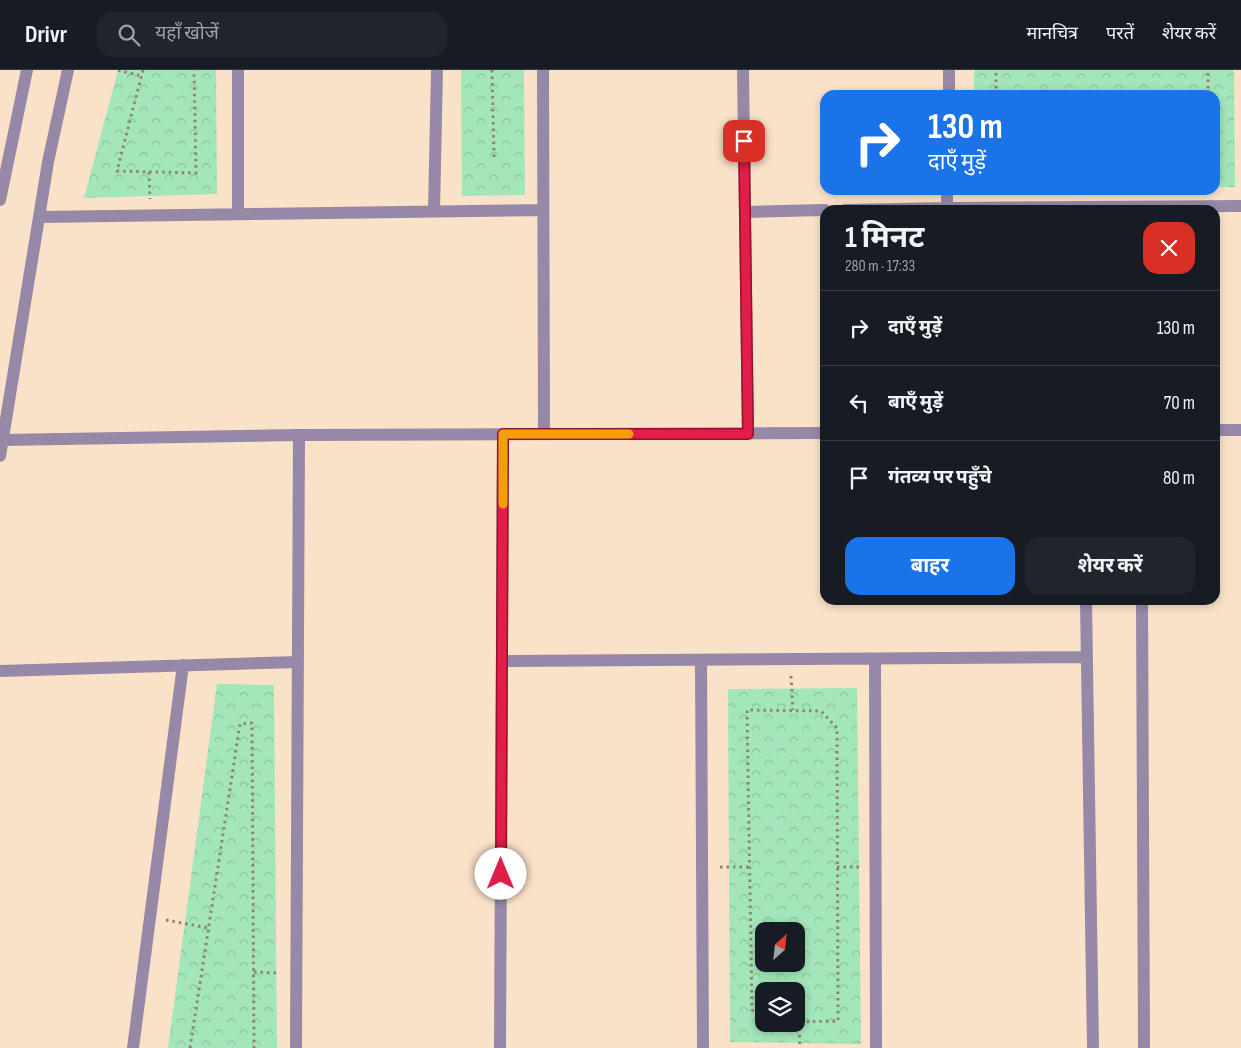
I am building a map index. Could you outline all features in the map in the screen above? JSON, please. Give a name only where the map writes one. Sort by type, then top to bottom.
[{"type":"street","points":[[0,200],[27,70]]},
{"type":"street","points":[[0,456],[48,162],[68,70]]},
{"type":"street","points":[[238,70],[238,214]]},
{"type":"street","points":[[434,211],[437,70]]},
{"type":"street","points":[[543,70],[544,434]]},
{"type":"street","points":[[743,70],[748,434]]},
{"type":"street","points":[[949,70],[949,90]]},
{"type":"street","points":[[1220,206],[1241,206]]},
{"type":"street","points":[[39,217],[544,210]]},
{"type":"street","points":[[745,212],[820,210]]},
{"type":"street","points":[[1220,430],[1241,430]]},
{"type":"street","points":[[2,440],[299,435],[820,433]]},
{"type":"street","points":[[500,1048],[503,434]]},
{"type":"street","points":[[296,1048],[299,435]]},
{"type":"street","points":[[1086,605],[1093,1048]]},
{"type":"street","points":[[1142,605],[1144,1048]]},
{"type":"street","points":[[502,661],[1087,657]]},
{"type":"street","points":[[875,659],[876,1048]]},
{"type":"street","points":[[701,660],[703,1048]]},
{"type":"street","points":[[0,671],[298,662]]},
{"type":"street","points":[[133,1048],[184,665]]},
{"type":"path","points":[[118,70],[141,76]]},
{"type":"path","points":[[143,70],[117,171],[196,173],[194,70]]},
{"type":"path","points":[[492,70],[494,157]]},
{"type":"path","points":[[996,70],[996,90]]},
{"type":"path","points":[[1208,70],[1208,90]]},
{"type":"path","points":[[149,172],[150,215]]},
{"type":"path","points":[[791,659],[793,710]]},
{"type":"path","points":[[755,1012],[752,1010],[748,710],[821,711],[837,728],[838,1021],[805,1022]]},
{"type":"path","points":[[190,1048],[240,724],[252,724],[254,1048]]},
{"type":"path","points":[[702,867],[750,867]]},
{"type":"path","points":[[150,918],[209,928]]},
{"type":"path","points":[[254,972],[296,973]]},
{"type":"path","points":[[799,1032],[800,1048]]},
{"type":"green space","points":[[118,70],[216,70],[217,194],[84,198]]},
{"type":"green space","points":[[461,70],[524,70],[525,195],[462,196]]},
{"type":"green space","points":[[974,70],[1234,70],[1235,187],[1220,187],[1220,90],[974,90]]},
{"type":"green space","points":[[217,684],[274,685],[277,1048],[168,1048]]},
{"type":"green space","points":[[857,688],[861,1044],[730,1042],[728,689]]},
{"type":"slow traffic","points":[[503,504],[503,434],[629,434]]},
{"type":"route","points":[[501,874],[503,434],[748,434],[744,141]]}]
